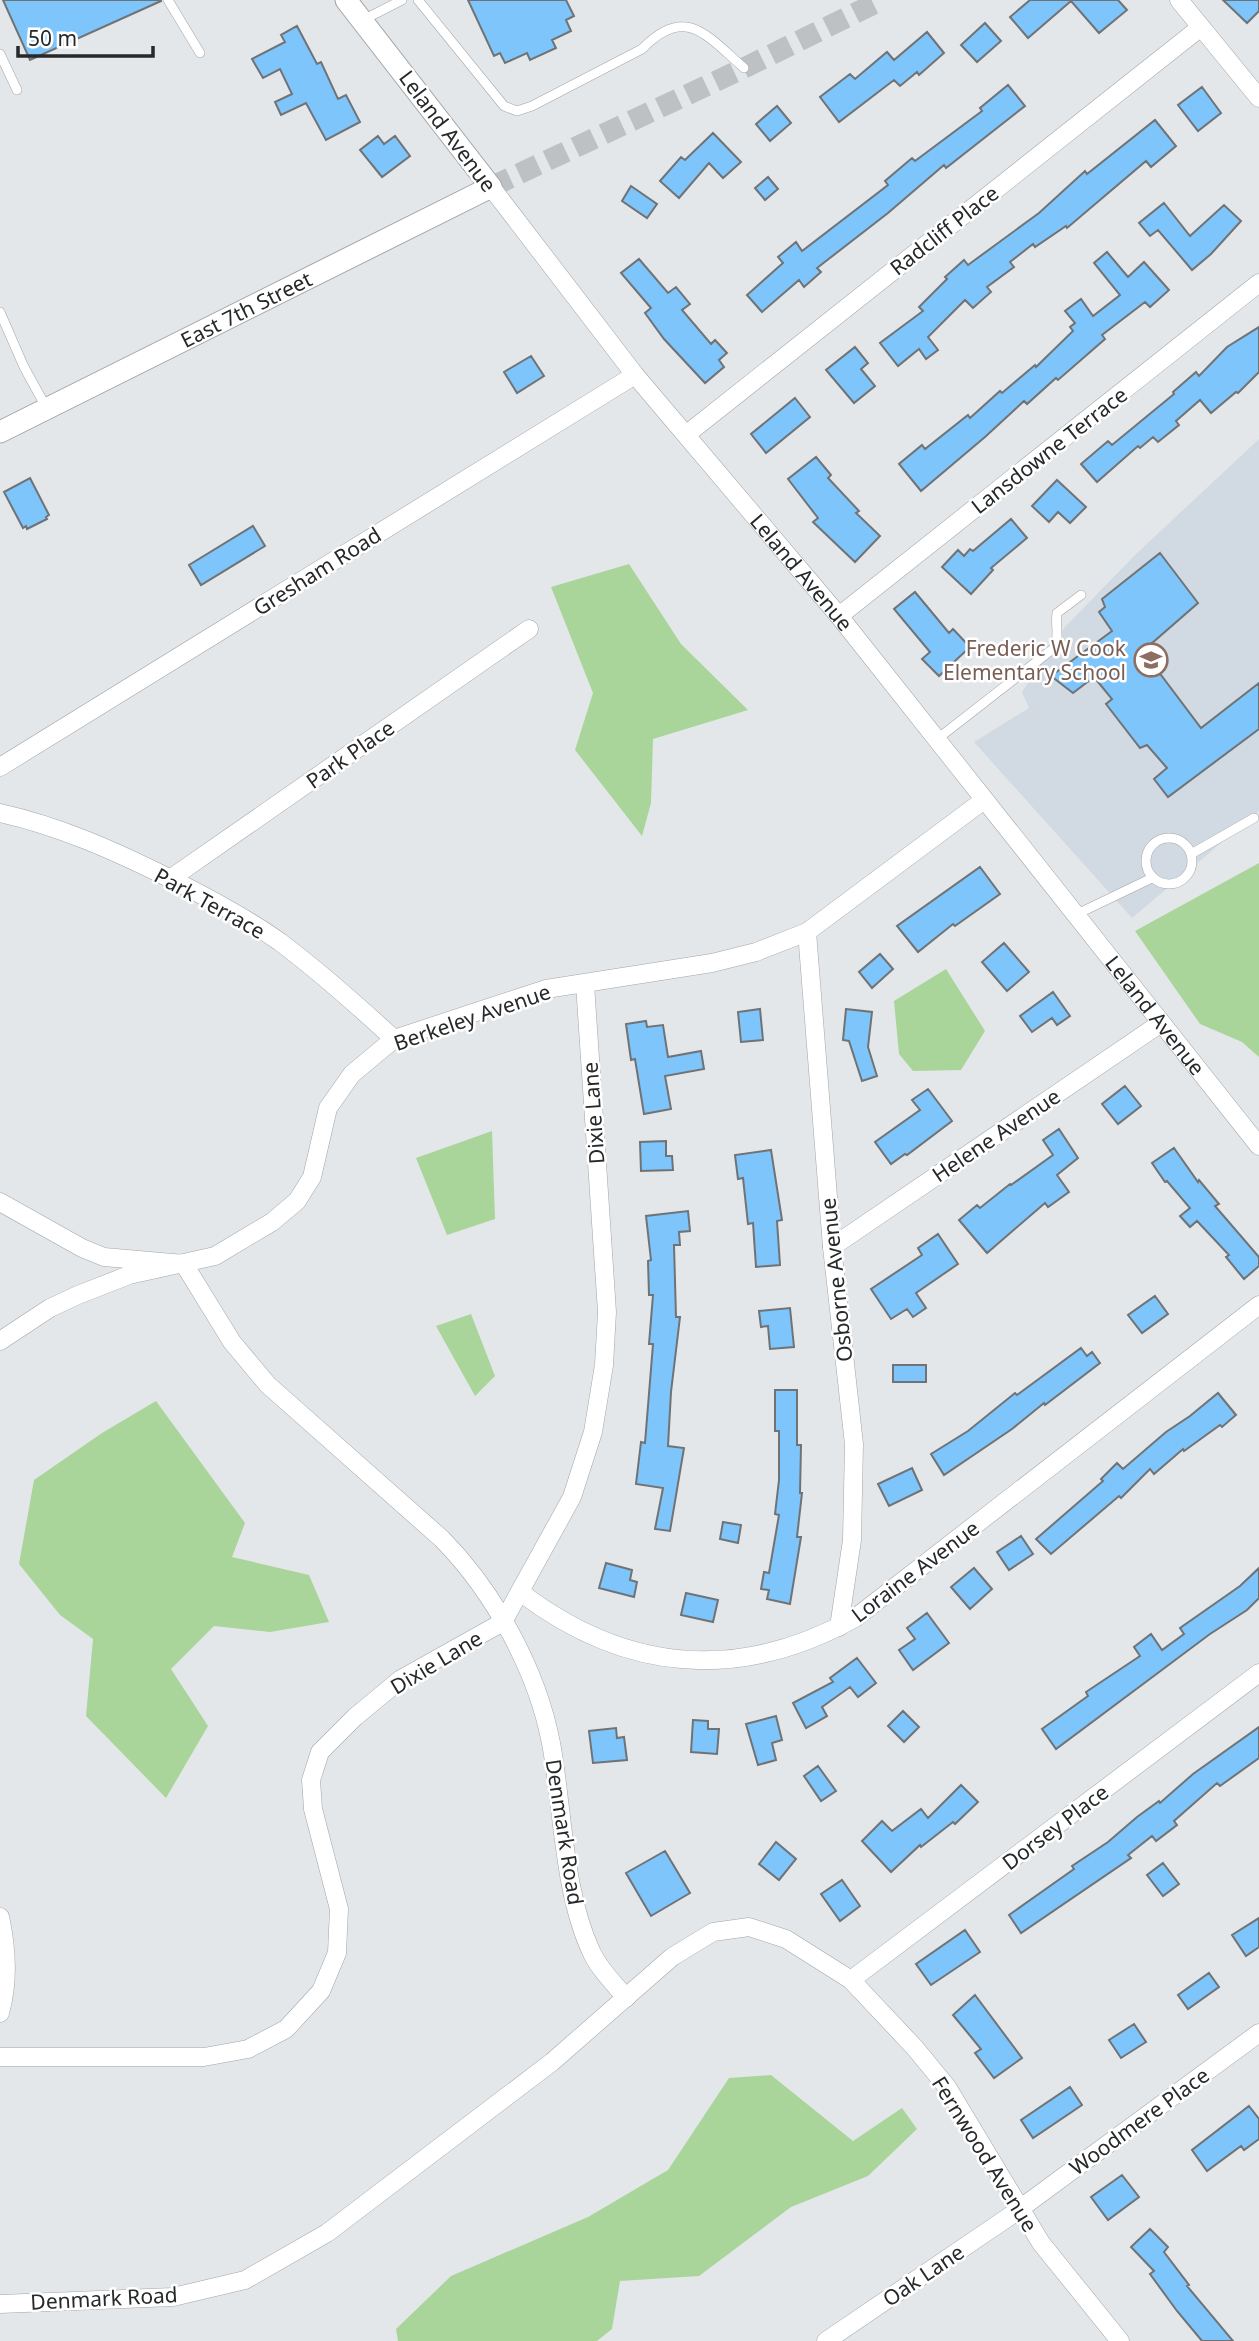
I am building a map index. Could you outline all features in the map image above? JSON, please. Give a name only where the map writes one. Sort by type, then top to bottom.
[{"type":"street","name":"Leland Avenue","points":[[346,0],[635,375],[839,616],[1259,1146]]},
{"type":"street","points":[[1179,0],[1259,98]]},
{"type":"street","name":"Radcliff Place","points":[[687,434],[1201,27]]},
{"type":"street","name":"East 7th Street","points":[[0,432],[491,187]]},
{"type":"street","name":"Lansdowne Terrace","points":[[839,616],[1259,284]]},
{"type":"street","name":"Gresham Road","points":[[0,767],[635,375]]},
{"type":"street","name":"Park Place","points":[[170,879],[530,629]]},
{"type":"street","name":"Berkeley Avenue","points":[[0,1341],[50,1307],[129,1275],[184,1265],[215,1256],[245,1241],[272,1222],[297,1201],[312,1177],[328,1108],[352,1074],[394,1039],[546,989],[712,963],[756,952],[807,932],[984,800]]},
{"type":"street","name":"Park Terrace","points":[[0,813],[68,833],[209,898],[278,941],[341,991],[394,1039]]},
{"type":"street","name":"Osborne Avenue","points":[[807,932],[832,1247],[854,1444],[852,1541],[839,1627]]},
{"type":"street","name":"Dixie Lane","points":[[0,2057],[204,2057],[248,2049],[286,2029],[321,1991],[337,1953],[339,1909],[313,1809],[311,1780],[320,1752],[355,1717],[401,1679],[503,1622],[572,1497],[593,1432],[604,1364],[607,1312],[585,984]]},
{"type":"street","name":"Helene Avenue","points":[[832,1247],[1161,1023]]},
{"type":"street","points":[[0,1202],[82,1248],[104,1257],[184,1265]]},
{"type":"street","name":"Denmark Road","points":[[0,2304],[173,2297],[245,2280],[327,2233],[552,2063],[626,1998],[592,1954],[576,1912],[551,1741],[541,1704],[523,1660],[485,1589],[449,1546],[268,1385],[232,1342],[184,1265]]},
{"type":"street","name":"Loraine Avenue","points":[[520,1592],[560,1620],[596,1638],[653,1655],[683,1659],[743,1658],[801,1644],[856,1618],[1259,1305]]},
{"type":"street","name":"Dorsey Place","points":[[850,1980],[1259,1673]]},
{"type":"street","points":[[0,1917],[7,1949],[4,1999],[0,2013]]},
{"type":"street","name":"Fernwood Avenue","points":[[626,1998],[671,1957],[713,1932],[749,1927],[786,1939],[850,1980],[915,2048],[947,2087],[1041,2244],[1119,2341]]},
{"type":"street","name":"Woodmere Place","points":[[1020,2208],[1259,2033]]},
{"type":"street","name":"Oak Lane","points":[[826,2341],[1020,2208]]},
{"type":"lane","points":[[168,0],[200,53]]},
{"type":"lane","points":[[363,20],[402,0]]},
{"type":"lane","points":[[418,0],[504,107],[517,111],[532,106],[642,49],[655,36],[676,26],[688,25],[709,38],[744,68]]},
{"type":"lane","points":[[0,54],[18,90]]},
{"type":"lane","points":[[0,312],[24,367],[47,408]]},
{"type":"lane","points":[[936,740],[1054,648],[1058,641],[1055,623],[1057,613],[1081,595]]},
{"type":"lane","points":[[1191,854],[1254,818]]},
{"type":"lane","points":[[1167,837],[1182,841],[1191,854],[1191,869],[1181,881],[1166,885],[1152,878],[1145,864],[1149,851],[1167,837]]},
{"type":"lane","points":[[1075,915],[1152,878]]},
{"type":"shaded area","name":"Frederic W Cook Elementary School","points":[[1259,439],[1259,811],[1132,918],[974,742],[1029,708],[1022,692],[1064,628],[1135,555]]},
{"type":"green space","points":[[629,564],[681,644],[748,710],[653,739],[651,803],[642,836],[575,750],[593,693],[551,587]]},
{"type":"green space","points":[[1259,863],[1259,1057],[1242,1042],[1200,1024],[1135,931]]},
{"type":"green space","points":[[946,969],[985,1031],[961,1070],[913,1071],[899,1054],[894,1001]]},
{"type":"green space","points":[[492,1131],[495,1219],[447,1235],[416,1158]]},
{"type":"green space","points":[[471,1314],[495,1376],[475,1396],[436,1326]]},
{"type":"green space","points":[[156,1401],[245,1523],[232,1557],[309,1575],[329,1622],[270,1632],[214,1626],[171,1669],[208,1726],[166,1798],[86,1716],[93,1639],[60,1615],[19,1564],[34,1480],[102,1433]]},
{"type":"green space","points":[[771,2075],[853,2141],[902,2108],[917,2129],[868,2176],[791,2207],[699,2276],[620,2281],[612,2329],[597,2341],[398,2341],[396,2329],[451,2276],[588,2217],[668,2170],[729,2078]]},
{"type":"building","points":[[3,0],[161,0],[161,1],[30,60]]},
{"type":"building","points":[[468,0],[566,0],[574,16],[566,20],[571,31],[552,40],[556,48],[530,60],[527,53],[505,63],[500,53],[494,56]]},
{"type":"building","points":[[1030,0],[1118,0],[1127,10],[1099,33],[1071,1],[1028,38],[1010,17]]},
{"type":"building","points":[[1223,0],[1259,0],[1259,11],[1247,23]]},
{"type":"building","points":[[985,23],[1001,41],[977,62],[961,45]]},
{"type":"building","points":[[297,26],[317,64],[321,62],[338,99],[346,95],[360,122],[326,140],[306,103],[281,115],[275,102],[292,94],[280,69],[263,78],[252,59],[285,42],[281,35]]},
{"type":"building","points":[[927,32],[944,53],[919,75],[917,72],[900,86],[894,80],[839,122],[820,97],[850,74],[855,79],[887,52],[894,60]]},
{"type":"building","points":[[1008,85],[1025,106],[946,168],[944,165],[817,268],[821,272],[804,287],[799,280],[762,312],[747,295],[783,263],[778,257],[796,242],[802,251],[888,185],[885,181],[912,158],[915,161],[982,111],[980,108]]},
{"type":"building","points":[[1202,87],[1221,113],[1198,131],[1178,105]]},
{"type":"building","points":[[777,106],[791,123],[770,141],[756,124]]},
{"type":"building","points":[[1155,120],[1176,146],[1151,167],[1146,161],[1067,228],[1066,226],[1035,247],[1033,244],[1010,262],[1014,267],[987,287],[991,292],[973,308],[965,300],[928,337],[938,350],[926,359],[919,349],[898,366],[880,343],[923,311],[919,307],[947,279],[945,277],[964,260],[968,265],[1039,213],[1085,171],[1087,174]]},
{"type":"building","points":[[713,133],[741,162],[723,178],[709,163],[679,198],[660,181],[681,157],[685,160]]},
{"type":"building","points":[[378,136],[384,144],[395,136],[410,156],[382,177],[360,150]]},
{"type":"building","points":[[768,177],[778,189],[765,200],[755,188]]},
{"type":"building","points":[[631,186],[657,204],[647,218],[622,201]]},
{"type":"building","points":[[1164,203],[1190,236],[1224,205],[1241,221],[1211,254],[1192,270],[1158,230],[1150,236],[1139,223]]},
{"type":"building","points":[[1107,252],[1128,277],[1144,262],[1169,290],[1150,307],[1145,302],[1102,335],[1105,339],[1058,380],[1056,378],[1027,404],[1024,401],[921,491],[899,464],[922,445],[925,449],[968,415],[970,418],[1000,391],[1002,393],[1035,365],[1036,367],[1073,331],[1070,327],[1075,323],[1065,311],[1081,299],[1093,316],[1120,295],[1094,263]]},
{"type":"building","points":[[639,259],[668,293],[676,287],[690,304],[682,310],[711,344],[715,340],[727,353],[719,360],[724,367],[705,383],[664,339],[645,313],[651,308],[621,273]]},
{"type":"building","points":[[1259,327],[1259,372],[1238,393],[1211,413],[1200,400],[1176,421],[1179,425],[1158,442],[1153,437],[1140,448],[1138,446],[1097,482],[1081,464],[1108,441],[1112,445],[1174,394],[1173,392],[1196,372],[1199,376],[1227,347]]},
{"type":"building","points":[[855,347],[868,363],[861,369],[875,386],[854,403],[826,370]]},
{"type":"building","points":[[531,356],[544,376],[517,393],[504,372]]},
{"type":"building","points":[[795,398],[810,417],[766,453],[751,434]]},
{"type":"building","points":[[816,457],[831,475],[828,478],[859,511],[856,513],[880,536],[855,562],[813,522],[818,518],[788,479]]},
{"type":"building","points":[[30,478],[49,515],[47,519],[27,529],[26,526],[23,528],[4,492]]},
{"type":"building","points":[[1057,480],[1086,507],[1070,523],[1058,512],[1049,522],[1032,506]]},
{"type":"building","points":[[1011,519],[1027,538],[991,568],[993,570],[971,594],[942,567],[958,550],[964,556],[970,549],[973,551]]},
{"type":"building","points":[[253,526],[265,546],[201,585],[189,565]]},
{"type":"building","name":"Frederic W Cook Elementary School","points":[[1160,553],[1198,603],[1143,651],[1201,728],[1259,683],[1259,729],[1168,797],[1154,779],[1167,768],[1147,745],[1140,748],[1106,704],[1112,699],[1094,677],[1073,693],[1051,676],[1112,631],[1099,612],[1105,607],[1102,599]]},
{"type":"building","points":[[915,592],[949,633],[953,629],[970,647],[939,676],[922,659],[930,652],[894,609]]},
{"type":"building","points":[[980,867],[1000,894],[955,926],[953,924],[918,952],[897,926]]},
{"type":"building","points":[[1004,943],[1029,972],[1007,991],[982,962]]},
{"type":"building","points":[[880,954],[893,969],[872,988],[859,972]]},
{"type":"building","points":[[1053,992],[1070,1016],[1057,1025],[1052,1018],[1032,1032],[1020,1016]]},
{"type":"building","points":[[760,1009],[763,1040],[741,1042],[738,1012]]},
{"type":"building","points":[[846,1009],[872,1012],[868,1047],[877,1076],[862,1081],[849,1041],[843,1040]]},
{"type":"building","points":[[646,1021],[647,1027],[663,1025],[668,1057],[701,1051],[704,1069],[665,1076],[671,1109],[644,1114],[635,1059],[631,1060],[626,1024]]},
{"type":"building","points":[[1125,1086],[1141,1106],[1118,1124],[1102,1104]]},
{"type":"building","points":[[928,1089],[952,1121],[891,1164],[875,1142],[920,1110],[912,1100]]},
{"type":"building","points":[[1059,1129],[1078,1158],[1057,1175],[1069,1192],[1048,1207],[1045,1203],[987,1253],[959,1220],[977,1205],[980,1208],[1053,1155],[1043,1140]]},
{"type":"building","points":[[666,1141],[666,1156],[672,1156],[673,1170],[641,1171],[640,1142]]},
{"type":"building","points":[[1174,1148],[1198,1182],[1199,1180],[1219,1204],[1215,1206],[1259,1257],[1259,1266],[1244,1279],[1226,1257],[1229,1255],[1197,1221],[1190,1227],[1180,1216],[1190,1208],[1167,1181],[1165,1182],[1152,1163]]},
{"type":"building","points":[[771,1150],[782,1220],[777,1221],[780,1265],[756,1267],[753,1223],[748,1224],[743,1178],[738,1179],[735,1155]]},
{"type":"building","points":[[688,1211],[690,1231],[679,1232],[680,1245],[674,1245],[676,1317],[680,1317],[668,1446],[684,1448],[670,1531],[655,1529],[663,1488],[636,1484],[641,1442],[645,1443],[653,1344],[649,1344],[653,1295],[649,1295],[648,1261],[651,1260],[646,1216]]},
{"type":"building","points":[[938,1234],[958,1264],[916,1293],[926,1308],[913,1317],[907,1309],[891,1319],[871,1289],[922,1255],[918,1248]]},
{"type":"building","points":[[1155,1296],[1168,1314],[1142,1333],[1128,1315]]},
{"type":"building","points":[[790,1308],[794,1347],[770,1349],[768,1326],[761,1327],[759,1311]]},
{"type":"building","points":[[1081,1348],[1087,1356],[1092,1352],[1100,1363],[1012,1429],[944,1475],[931,1454],[968,1431],[1015,1393],[1017,1395]]},
{"type":"building","points":[[893,1365],[926,1365],[926,1382],[893,1382]]},
{"type":"building","points":[[775,1390],[797,1390],[797,1445],[801,1445],[802,1493],[797,1537],[801,1537],[790,1604],[767,1599],[769,1590],[761,1589],[764,1572],[769,1573],[779,1515],[775,1514],[779,1480],[779,1431],[775,1431]]},
{"type":"building","points":[[1218,1393],[1236,1415],[1222,1427],[1220,1425],[1184,1451],[1183,1449],[1154,1474],[1150,1469],[1121,1498],[1119,1496],[1051,1554],[1036,1539],[1103,1481],[1101,1479],[1117,1463],[1123,1469]]},
{"type":"building","points":[[912,1468],[922,1490],[889,1506],[878,1484]]},
{"type":"building","points":[[723,1522],[741,1525],[738,1543],[720,1539]]},
{"type":"building","points":[[1021,1536],[1033,1554],[1009,1570],[997,1552]]},
{"type":"building","points":[[606,1563],[632,1570],[630,1580],[637,1582],[634,1597],[599,1588]]},
{"type":"building","points":[[974,1568],[992,1589],[970,1609],[951,1587]]},
{"type":"building","points":[[1259,1568],[1259,1598],[1247,1610],[1210,1634],[1056,1749],[1042,1729],[1088,1696],[1086,1692],[1140,1656],[1134,1647],[1151,1634],[1162,1650],[1184,1634],[1180,1628],[1240,1586]]},
{"type":"building","points":[[686,1593],[718,1600],[713,1622],[681,1615]]},
{"type":"building","points":[[927,1613],[949,1643],[913,1670],[899,1650],[915,1639],[907,1628]]},
{"type":"building","points":[[857,1658],[876,1683],[858,1697],[850,1687],[822,1707],[827,1716],[806,1728],[793,1703],[833,1682],[830,1678]]},
{"type":"building","points":[[903,1711],[919,1727],[904,1742],[888,1726]]},
{"type":"building","points":[[776,1716],[782,1740],[772,1743],[776,1760],[758,1765],[746,1724]]},
{"type":"building","points":[[693,1720],[708,1721],[708,1729],[719,1729],[717,1754],[691,1752]]},
{"type":"building","points":[[1259,1727],[1259,1758],[1220,1786],[1217,1783],[1174,1821],[1177,1825],[1156,1841],[1152,1836],[1128,1855],[1131,1858],[1021,1933],[1009,1915],[1074,1869],[1072,1866],[1108,1842],[1193,1774]]},
{"type":"building","points":[[616,1728],[617,1738],[624,1737],[627,1760],[593,1763],[589,1731]]},
{"type":"building","points":[[818,1766],[836,1791],[821,1801],[804,1776]]},
{"type":"building","points":[[961,1785],[978,1802],[955,1824],[953,1822],[921,1847],[920,1845],[891,1872],[862,1841],[882,1821],[892,1831],[921,1809],[928,1818]]},
{"type":"building","points":[[776,1842],[796,1859],[779,1880],[759,1864]]},
{"type":"building","points":[[665,1851],[690,1893],[651,1916],[626,1873]]},
{"type":"building","points":[[1163,1863],[1179,1884],[1163,1896],[1147,1875]]},
{"type":"building","points":[[842,1880],[860,1906],[840,1921],[821,1894]]},
{"type":"building","points":[[1259,1918],[1259,1947],[1246,1956],[1232,1935]]},
{"type":"building","points":[[965,1930],[980,1952],[931,1985],[916,1964]]},
{"type":"building","points":[[1209,1973],[1219,1987],[1188,2009],[1178,1995]]},
{"type":"building","points":[[975,1995],[1022,2058],[994,2078],[975,2053],[981,2049],[953,2015]]},
{"type":"building","points":[[1134,2024],[1146,2042],[1121,2058],[1109,2040]]},
{"type":"building","points":[[1070,2087],[1082,2105],[1033,2138],[1021,2120]]},
{"type":"building","points":[[1249,2106],[1259,2119],[1259,2139],[1244,2150],[1241,2146],[1207,2171],[1192,2150]]},
{"type":"building","points":[[1122,2175],[1139,2197],[1108,2220],[1091,2197]]},
{"type":"building","points":[[1150,2229],[1168,2247],[1164,2252],[1189,2285],[1187,2286],[1233,2341],[1202,2341],[1177,2311],[1150,2274],[1154,2271],[1131,2247]]},
{"type":"tunnel","points":[[491,187],[882,0]]},
{"type":"place","name":"Frederic W Cook Elementary School","points":[[1151,660]]}]
